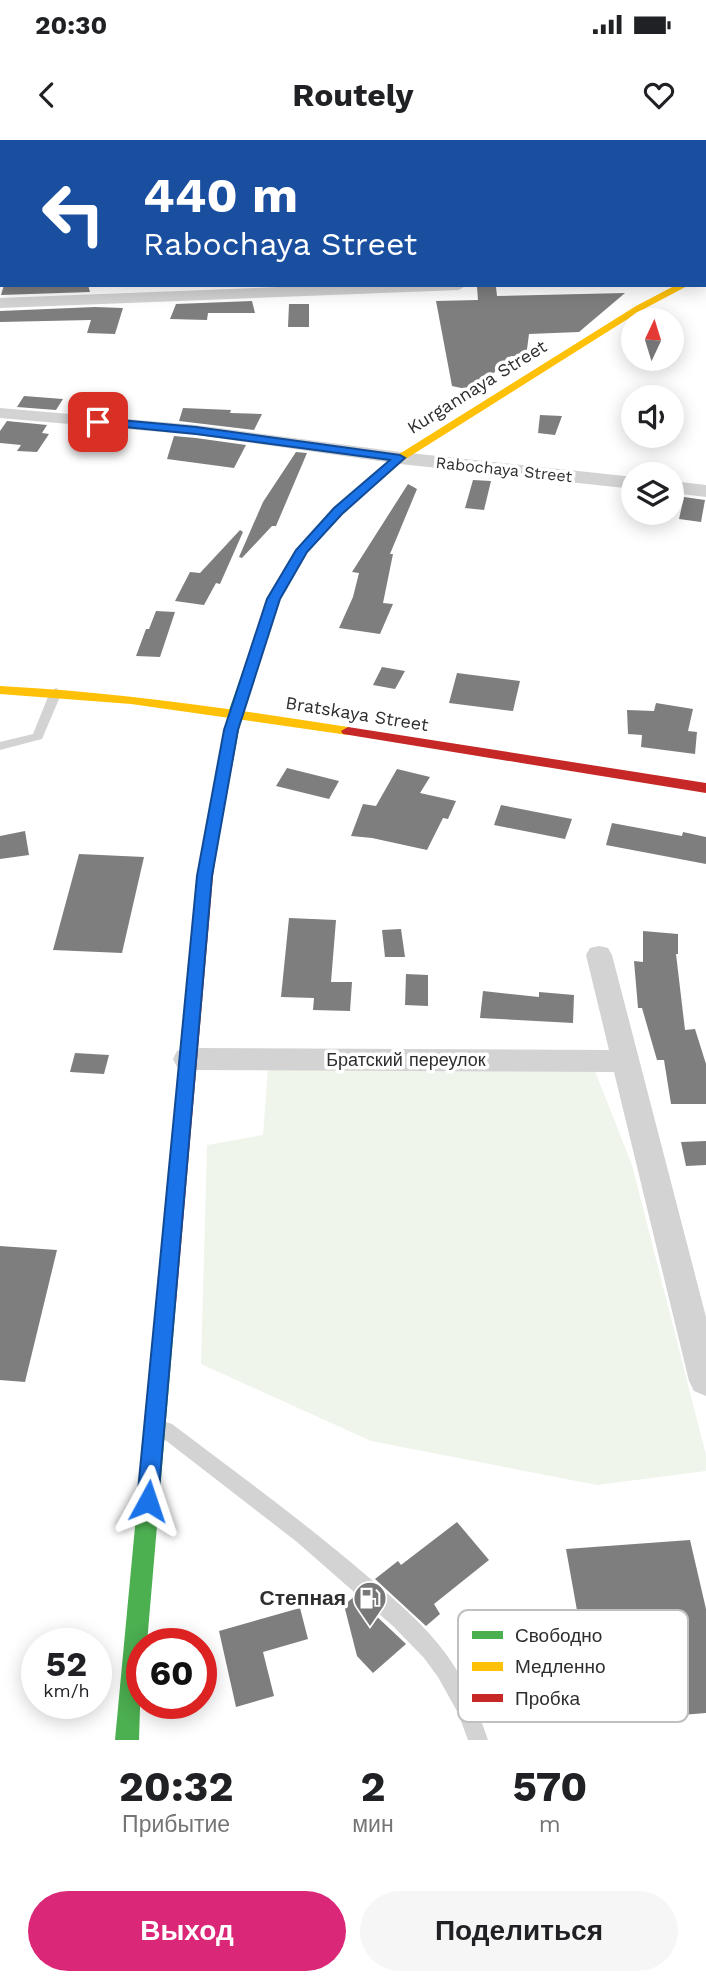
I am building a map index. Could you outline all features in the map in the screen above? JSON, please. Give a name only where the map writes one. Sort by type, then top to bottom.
[{"type":"main road","name":"Kurgannaya Street","points":[[127,1740],[205,876],[235,713],[274,599],[302,550],[338,511],[400,458],[639,308],[680,287]]},
{"type":"main road","name":"Bratskaya Street","points":[[0,690],[56,692],[198,706],[706,788]]},
{"type":"street","points":[[0,303],[408,287]]},
{"type":"street","name":"Rabochaya Street","points":[[0,413],[196,430],[400,458],[621,482]]},
{"type":"street","points":[[684,488],[706,491]]},
{"type":"street","points":[[599,955],[706,1381]]},
{"type":"street","name":"Братский переулок","points":[[187,1059],[625,1061]]},
{"type":"lane","points":[[0,746],[38,736],[56,692]]},
{"type":"lane","points":[[155,1421],[332,1559],[433,1653],[458,1695]]},
{"type":"lane","points":[[473,1722],[478,1740]]},
{"type":"shaded area","points":[[268,1069],[595,1071],[632,1165],[706,1455],[706,1471],[597,1485],[371,1441],[201,1364],[207,1145],[263,1135]]},
{"type":"building","points":[[3,287],[89,287],[90,292],[1,295]]},
{"type":"building","points":[[477,287],[496,287],[497,296],[625,293],[579,332],[529,334],[526,357],[511,356],[475,391],[452,386],[436,301],[478,300]]},
{"type":"building","points":[[252,301],[255,313],[208,313],[207,320],[170,319],[176,304]]},
{"type":"building","points":[[289,304],[309,304],[309,327],[288,327]]},
{"type":"building","points":[[123,308],[115,334],[87,333],[91,320],[0,322],[0,311]]},
{"type":"building","points":[[24,396],[63,399],[56,410],[17,407]]},
{"type":"building","points":[[183,408],[262,414],[254,430],[179,421]]},
{"type":"building","points":[[540,415],[562,416],[555,435],[538,433]]},
{"type":"building","points":[[7,421],[47,425],[42,433],[49,434],[37,452],[17,451],[21,445],[0,443],[0,431]]},
{"type":"building","points":[[174,436],[246,445],[234,468],[167,459]]},
{"type":"building","points":[[296,452],[307,453],[276,526],[272,526],[242,558],[239,557],[263,502]]},
{"type":"building","points":[[473,480],[491,481],[484,510],[465,508]]},
{"type":"building","points":[[408,484],[417,489],[390,554],[393,554],[383,603],[393,604],[380,634],[339,628],[353,597],[359,573],[352,572]]},
{"type":"building","points":[[684,497],[705,500],[701,522],[684,520]]},
{"type":"building","points":[[240,530],[243,532],[220,584],[216,583],[204,605],[175,601],[190,572],[200,573]]},
{"type":"building","points":[[156,611],[175,612],[160,657],[136,656],[146,629],[149,629]]},
{"type":"building","points":[[382,667],[405,671],[395,689],[373,685]]},
{"type":"building","points":[[457,673],[520,681],[513,711],[449,703]]},
{"type":"building","points":[[656,703],[693,709],[688,731],[697,732],[695,754],[641,747],[642,735],[628,734],[627,710],[654,711]]},
{"type":"building","points":[[287,768],[339,781],[329,799],[276,786]]},
{"type":"building","points":[[397,769],[430,777],[420,793],[456,801],[448,819],[443,818],[427,850],[351,836],[363,804],[376,806]]},
{"type":"building","points":[[501,805],[572,819],[565,839],[494,825]]},
{"type":"building","points":[[612,823],[682,836],[683,832],[706,837],[706,864],[606,845]]},
{"type":"building","points":[[25,831],[29,855],[0,859],[0,836]]},
{"type":"building","points":[[79,854],[144,857],[122,953],[53,950]]},
{"type":"building","points":[[289,918],[336,920],[331,982],[352,982],[350,1011],[313,1010],[314,998],[281,997]]},
{"type":"building","points":[[401,929],[405,957],[385,957],[382,930]]},
{"type":"building","points":[[643,931],[678,934],[676,954],[685,1030],[695,1029],[706,1064],[706,1104],[671,1104],[664,1060],[657,1060],[642,1008],[638,1008],[634,961],[643,962]]},
{"type":"building","points":[[406,974],[428,975],[428,1006],[405,1005]]},
{"type":"building","points":[[483,991],[539,997],[539,992],[574,995],[573,1023],[480,1018]]},
{"type":"building","points":[[75,1053],[109,1055],[104,1074],[70,1072]]},
{"type":"building","points":[[706,1141],[706,1165],[686,1166],[681,1142]]},
{"type":"building","points":[[0,1246],[57,1250],[25,1382],[0,1380]]},
{"type":"building","points":[[457,1522],[489,1560],[434,1604],[440,1614],[426,1626],[375,1579],[398,1561],[401,1565]]},
{"type":"building","points":[[690,1540],[706,1609],[706,1713],[688,1714],[688,1610],[577,1610],[566,1549]]},
{"type":"building","points":[[355,1596],[406,1644],[373,1673],[357,1656],[344,1605]]},
{"type":"building","points":[[300,1608],[308,1639],[263,1652],[274,1696],[236,1707],[219,1631]]},
{"type":"traffic: fast","points":[[210,848],[235,713],[274,599],[282,586]]},
{"type":"traffic: fast","points":[[127,1740],[166,1303]]},
{"type":"traffic: slow","points":[[282,586],[302,550],[338,511],[400,458],[639,308],[680,287]]},
{"type":"traffic: slow","points":[[0,690],[131,700],[348,731]]},
{"type":"traffic: jam","points":[[348,731],[706,788]]},
{"type":"traffic: jam","points":[[166,1303],[205,876],[210,848]]},
{"type":"place","name":"Степная","points":[[370,1628]]},
{"type":"route","points":[[98,422],[196,430],[400,458],[338,511],[302,550],[274,599],[235,713],[205,876],[148,1501]]}]
